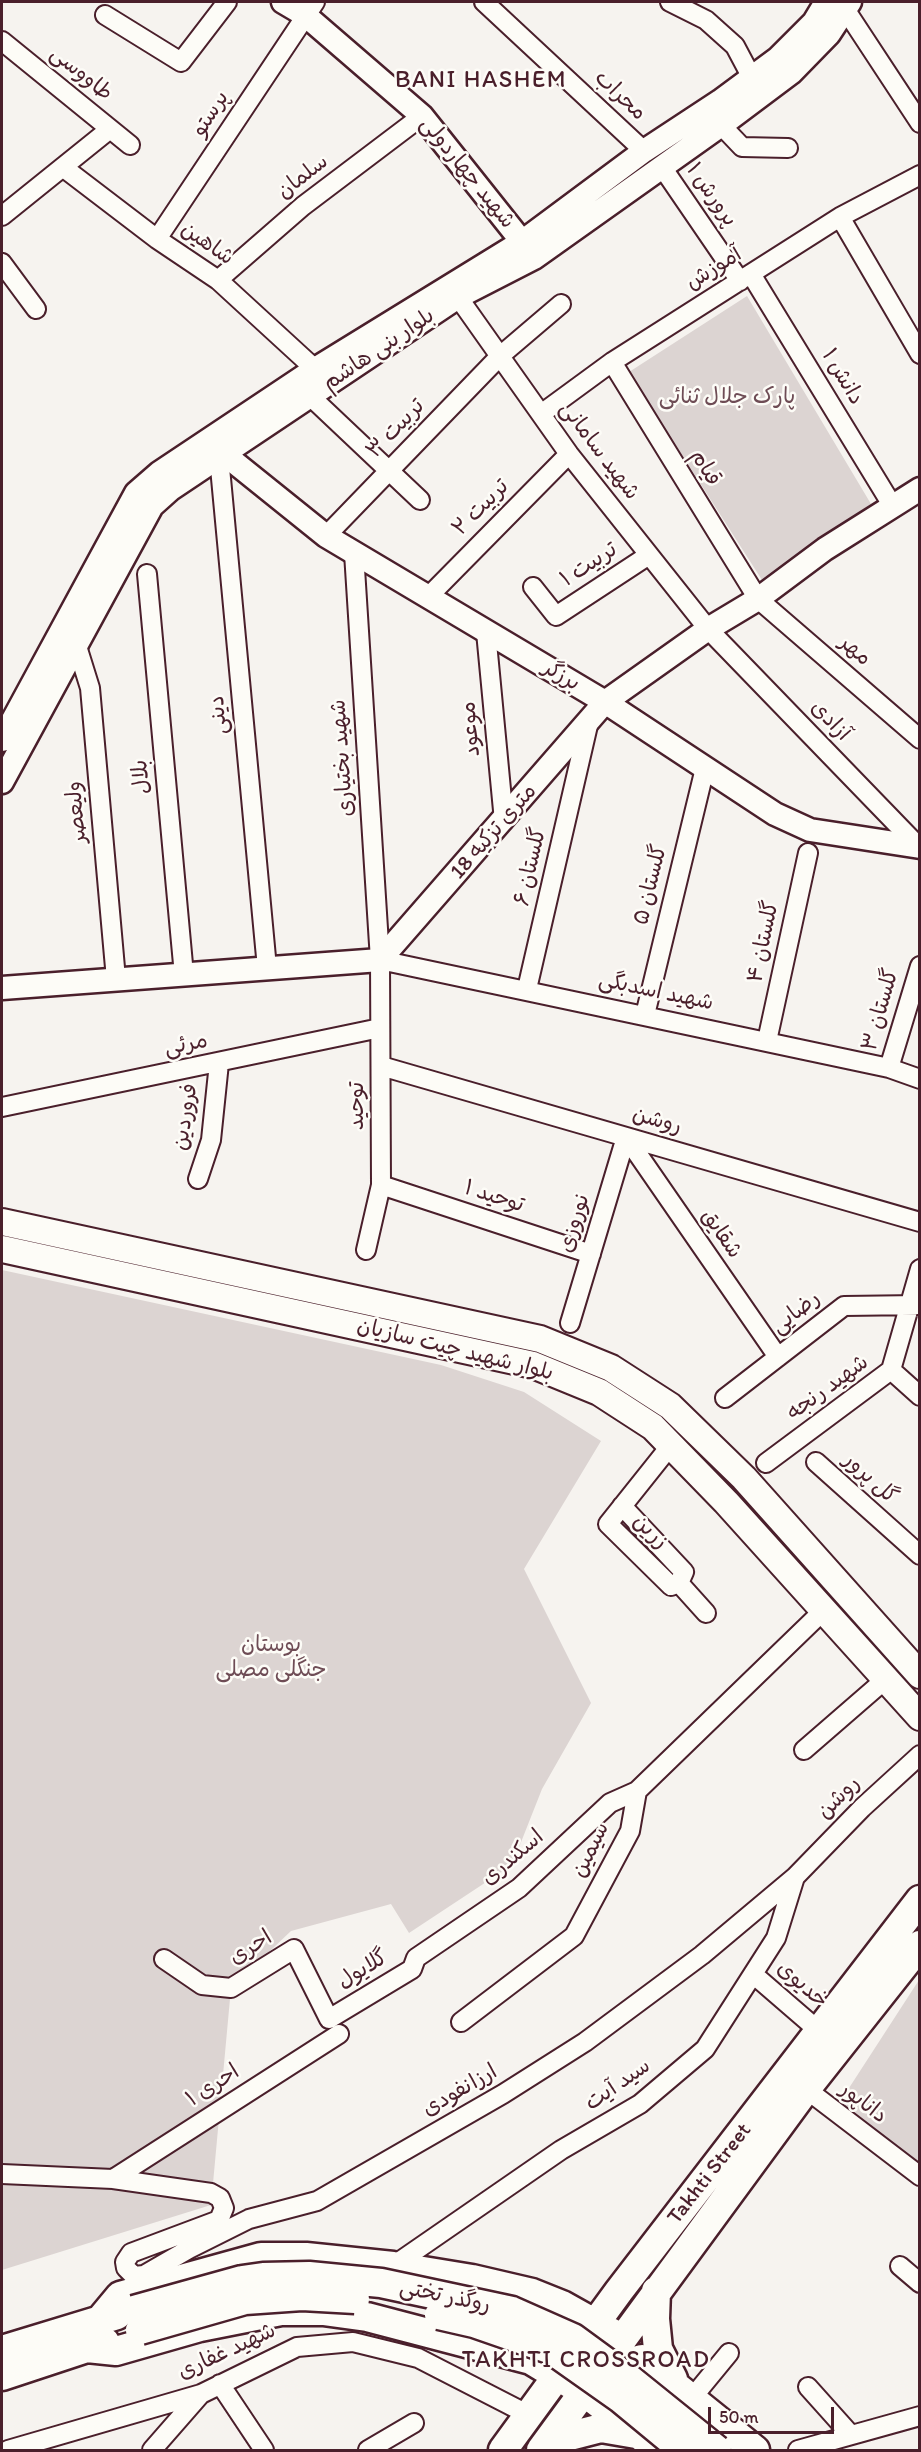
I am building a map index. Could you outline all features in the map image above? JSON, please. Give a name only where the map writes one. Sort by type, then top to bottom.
[{"type":"main road","name":"بلوار شهید چیت سازیان","points":[[2,1222],[529,1337],[611,1368],[670,1406],[744,1478],[919,1672]]},
{"type":"main road","name":"بلوار شهید چیت سازیان","points":[[2,1249],[533,1365],[599,1392],[653,1427],[824,1610],[920,1717]]},
{"type":"main road","name":"Takhti Street","points":[[503,2451],[636,2270],[920,1900]]},
{"type":"main road","name":"Takhti Street","points":[[542,2449],[806,2089],[920,1945]]},
{"type":"main road","points":[[2,2350],[131,2312],[261,2257],[306,2257],[393,2266],[472,2279],[531,2293],[562,2305],[621,2339]]},
{"type":"main road","points":[[531,2293],[566,2296],[590,2295],[609,2288],[636,2270]]},
{"type":"main road","name":"روگذر تختی","points":[[131,2312],[242,2280],[262,2277],[309,2276],[381,2283],[512,2311],[573,2338],[629,2379],[717,2451]]},
{"type":"main road","points":[[656,2291],[655,2319],[658,2349],[669,2375],[686,2393]]},
{"type":"main road","name":"روگذر تختی","points":[[131,2312],[224,2305],[272,2297],[334,2297],[443,2316],[483,2326],[552,2350],[620,2397],[683,2451]]},
{"type":"main road","points":[[531,2360],[550,2355],[562,2346],[568,2331],[562,2305]]},
{"type":"main road","points":[[87,2348],[116,2351],[200,2327],[281,2311],[323,2311],[367,2317],[531,2360],[558,2374],[584,2392],[648,2442]]},
{"type":"main road","points":[[2,2376],[87,2348],[131,2312]]},
{"type":"main road","points":[[466,2343],[511,2362],[528,2373],[536,2391],[531,2412]]},
{"type":"main road","points":[[606,2410],[604,2398],[609,2376],[617,2366],[629,2360],[642,2359],[755,2451]]},
{"type":"main road","points":[[542,2449],[566,2437],[601,2428],[648,2442]]},
{"type":"street","points":[[105,15],[181,62],[227,2]]},
{"type":"street","name":"شهید چهاردولی","points":[[283,2],[310,8],[422,116],[529,250]]},
{"type":"street","name":"محراب","points":[[484,2],[644,151]]},
{"type":"street","points":[[670,2],[706,20],[735,46],[752,78]]},
{"type":"street","points":[[840,4],[920,123]]},
{"type":"street","name":"بلوار بنی هاشم","points":[[2,740],[136,493],[159,473],[315,369],[529,250],[644,151],[752,78],[778,58],[814,21],[840,4]]},
{"type":"street","name":"بلوار بنی هاشم","points":[[2,782],[152,506],[171,489],[458,297],[662,167],[721,126],[791,73],[829,34],[840,4]]},
{"type":"street","name":"پرستو","points":[[157,238],[310,8]]},
{"type":"street","name":"طاووسی","points":[[2,41],[130,145]]},
{"type":"street","name":"سلمان","points":[[218,280],[303,206],[422,116]]},
{"type":"street","points":[[721,126],[742,147],[788,148]]},
{"type":"street","points":[[2,216],[110,129]]},
{"type":"street","name":"پرورش ۱","points":[[662,167],[745,277]]},
{"type":"street","name":"شاهین","points":[[64,168],[157,238],[218,280],[315,369]]},
{"type":"street","name":"آموزش","points":[[541,414],[612,362],[745,277],[840,218],[920,175]]},
{"type":"street","points":[[840,218],[920,354]]},
{"type":"street","points":[[2,263],[36,309]]},
{"type":"street","name":"دانش ۱","points":[[745,277],[892,506]]},
{"type":"street","name":"شهید سامانی","points":[[458,297],[569,454],[708,629]]},
{"type":"street","name":"تربیت ۳","points":[[326,536],[500,356],[561,304]]},
{"type":"street","name":"قیام","points":[[612,362],[758,599]]},
{"type":"street","points":[[310,396],[420,500]]},
{"type":"street","name":"تربیت ۲","points":[[428,597],[569,454]]},
{"type":"street","name":"برزگر","points":[[221,456],[326,536],[605,702],[775,814],[810,830],[919,847]]},
{"type":"street","name":"دینی","points":[[221,456],[267,968]]},
{"type":"street","name":"18 متری تزکیه","points":[[380,960],[504,821],[605,702],[708,629],[758,599],[920,489]]},
{"type":"street","name":"شهید بختیاری","points":[[354,553],[380,960]]},
{"type":"street","name":"تربیت ۱","points":[[533,587],[556,616],[649,555]]},
{"type":"street","name":"بلال","points":[[147,574],[184,975]]},
{"type":"street","name":"مهر","points":[[758,599],[920,739]]},
{"type":"street","name":"آزادی","points":[[708,629],[919,847]]},
{"type":"street","name":"موعود","points":[[486,632],[504,821]]},
{"type":"street","name":"ولیعصر","points":[[76,643],[90,688],[116,980]]},
{"type":"street","name":"گلستان ۶","points":[[527,989],[590,721]]},
{"type":"street","name":"گلستان ۵","points":[[645,1015],[705,768]]},
{"type":"street","name":"گلستان ۴","points":[[767,1041],[808,852]]},
{"type":"street","points":[[2,988],[380,960]]},
{"type":"street","name":"شهید اسدبگی","points":[[380,960],[767,1041],[889,1068],[920,1079]]},
{"type":"street","name":"توحید","points":[[366,1250],[381,1185],[380,960]]},
{"type":"street","name":"گلستان ۳","points":[[889,1068],[920,966]]},
{"type":"street","name":"مرئی","points":[[2,1107],[380,1028]]},
{"type":"street","name":"فروردین","points":[[198,1179],[211,1140],[219,1063]]},
{"type":"street","name":"روشن","points":[[381,1066],[920,1222]]},
{"type":"street","name":"نوروزی","points":[[570,1323],[626,1137]]},
{"type":"street","name":"شقایق","points":[[626,1137],[778,1357]]},
{"type":"street","name":"توحید ۱","points":[[381,1185],[591,1254]]},
{"type":"street","name":"شهید رنجه","points":[[766,1463],[891,1371],[915,1305],[920,1269]]},
{"type":"street","name":"رضایی","points":[[725,1398],[844,1306],[915,1305]]},
{"type":"street","points":[[891,1371],[920,1396]]},
{"type":"street","name":"زرین","points":[[670,1445],[608,1524],[671,1586],[679,1583],[706,1613]]},
{"type":"street","name":"گل پرور","points":[[816,1462],[920,1555]]},
{"type":"street","points":[[637,1791],[824,1610]]},
{"type":"street","points":[[804,1750],[886,1678]]},
{"type":"street","name":"روشن","points":[[795,1876],[862,1808],[920,1755]]},
{"type":"street","name":"اسکندری","points":[[416,1958],[519,1888],[610,1803],[637,1791]]},
{"type":"street","name":"سیمین","points":[[461,2022],[574,1936],[630,1830],[637,1791]]},
{"type":"street","name":"سید آیت","points":[[393,2266],[561,2150],[640,2104],[705,2049],[776,1938],[795,1876]]},
{"type":"street","name":"ارزانفودی","points":[[131,2312],[144,2275],[249,2219],[316,2201],[503,2094],[585,2042],[702,1955],[795,1876]]},
{"type":"street","name":"احری","points":[[164,1959],[202,1984],[231,1988],[294,1949],[334,2027]]},
{"type":"street","name":"گلایول","points":[[334,2027],[412,1969],[416,1958]]},
{"type":"street","name":"خدیوی","points":[[753,1974],[819,2031]]},
{"type":"street","name":"احری ۱","points":[[113,2179],[334,2027]]},
{"type":"street","name":"داناپور","points":[[806,2089],[920,2176]]},
{"type":"street","points":[[2,2174],[113,2179],[211,2193],[223,2203],[223,2212],[219,2220],[131,2253],[125,2262],[129,2273],[134,2276],[144,2275]]},
{"type":"street","points":[[900,2266],[920,2283]]},
{"type":"street","name":"شهید غفاری","points":[[8,2451],[201,2394],[297,2347],[353,2342],[418,2358],[531,2412]]},
{"type":"street","points":[[686,2393],[729,2354]]},
{"type":"street","points":[[220,2384],[264,2451]]},
{"type":"street","points":[[808,2387],[850,2435]]},
{"type":"street","points":[[152,2451],[201,2394]]},
{"type":"street","points":[[798,2451],[920,2416]]},
{"type":"street","points":[[368,2451],[414,2423]]},
{"type":"green space","name":"پارک جلال ثنائی","points":[[747,296],[871,504],[762,580],[629,372]]},
{"type":"green space","points":[[2,1230],[514,1338],[599,1372],[665,1414],[727,1478],[919,1693],[919,1705],[706,1463],[672,1429],[620,1391],[532,1354],[380,1319],[2,1240]]},
{"type":"green space","name":"بوستان جنگلی مصلی","points":[[2,1270],[441,1365],[524,1392],[601,1441],[524,1569],[591,1703],[542,1789],[512,1865],[409,1933],[391,1904],[291,1931],[231,1988],[211,2205],[2,2270]]},
{"type":"green space","points":[[919,1980],[919,2166],[838,2105]]},
{"type":"district","name":"BANI HASHEM","points":[[481,81]]},
{"type":"district","name":"TAKHTI CROSSROAD","points":[[586,2361]]}]
